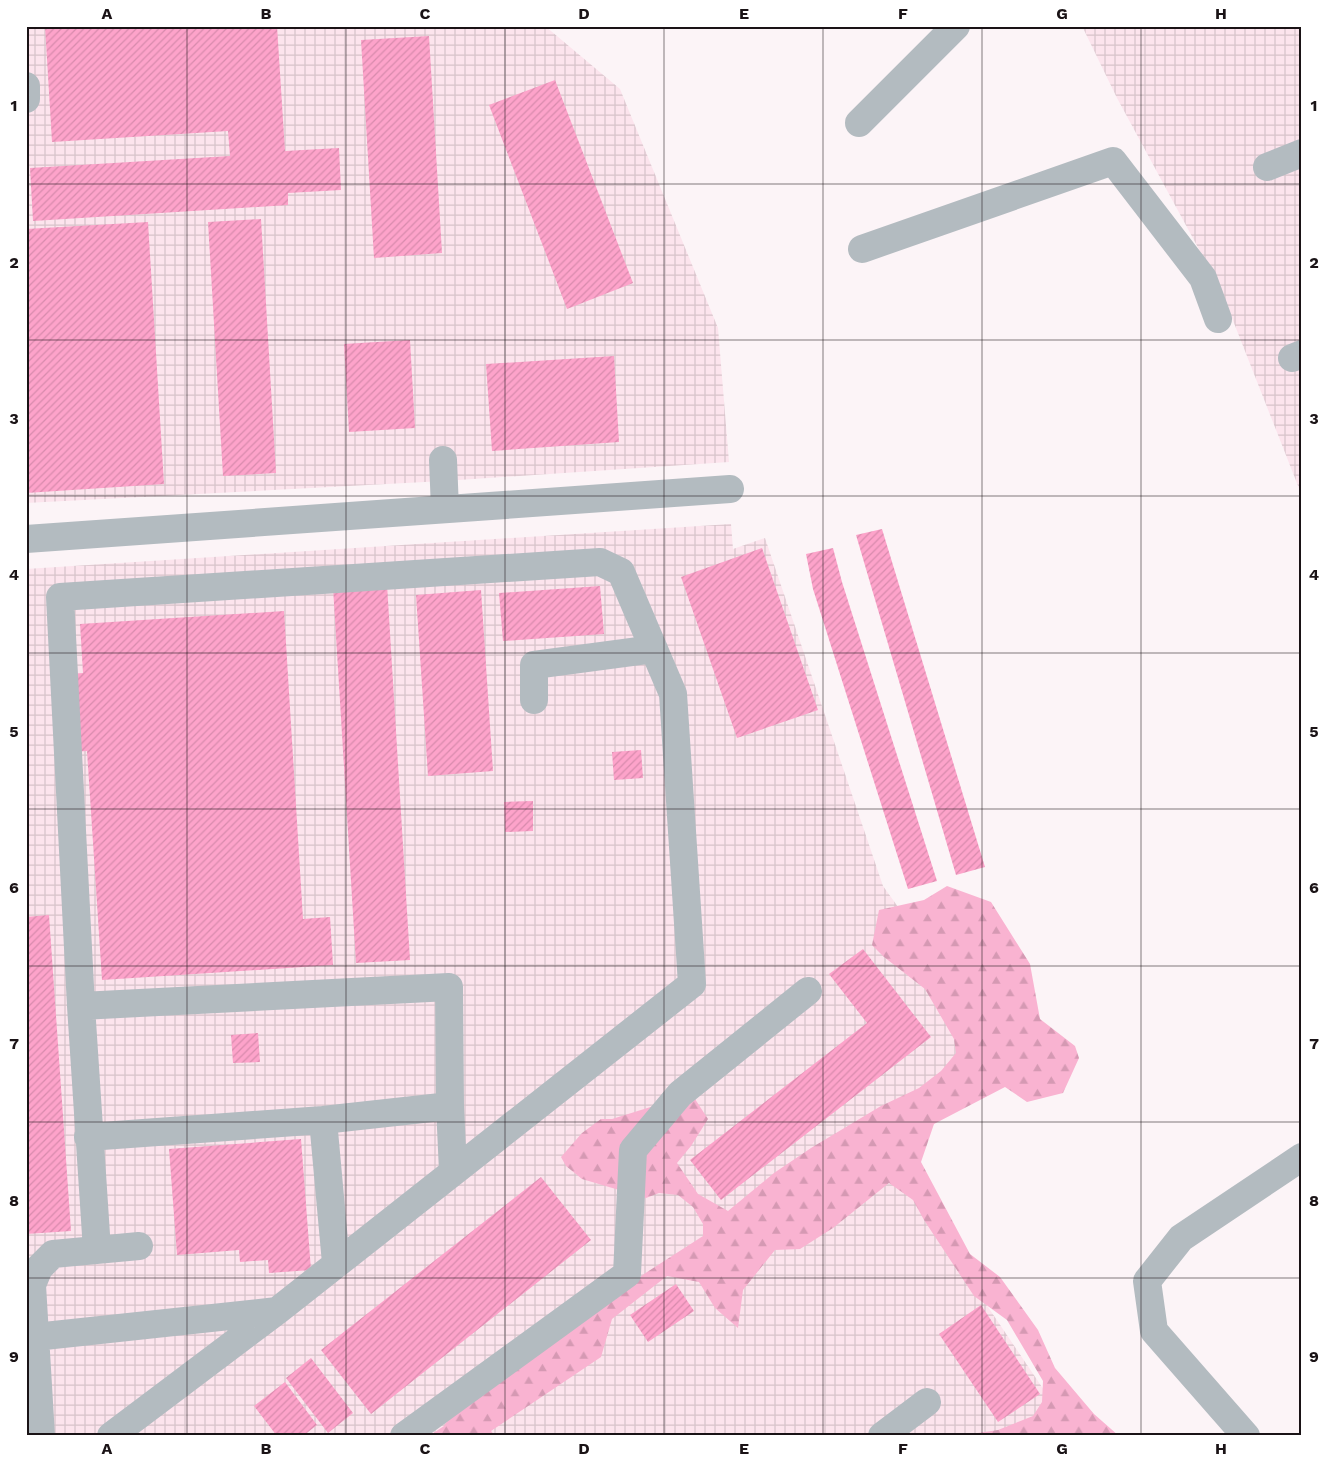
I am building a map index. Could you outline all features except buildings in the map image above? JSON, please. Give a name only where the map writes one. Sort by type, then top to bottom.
[{"type":"lane","points":[[859,123],[956,26]]},
{"type":"lane","points":[[26,86],[26,99]]},
{"type":"lane","points":[[1267,167],[1302,153]]},
{"type":"lane","points":[[862,249],[1113,161],[1203,278],[1218,319]]},
{"type":"lane","points":[[443,460],[445,509]]},
{"type":"lane","points":[[26,539],[730,489]]},
{"type":"lane","points":[[97,1250],[88,1137],[60,597],[600,562],[622,572],[672,694],[692,984],[277,1311],[110,1436]]},
{"type":"lane","points":[[534,700],[534,665],[654,649]]},
{"type":"lane","points":[[81,1006],[449,986],[450,1106],[453,1171]]},
{"type":"lane","points":[[404,1436],[628,1274],[634,1150],[680,1094],[808,990]]},
{"type":"lane","points":[[88,1137],[323,1120],[450,1106]]},
{"type":"lane","points":[[323,1120],[336,1263]]},
{"type":"lane","points":[[1246,1436],[1154,1331],[1147,1281],[1180,1238],[1302,1157]]},
{"type":"lane","points":[[42,1436],[36,1337],[29,1285],[39,1268],[52,1254],[139,1246]]},
{"type":"lane","points":[[36,1337],[277,1311]]},
{"type":"lane","points":[[882,1436],[927,1402]]},
{"type":"shaded area","points":[[26,26],[545,26],[620,89],[718,328],[729,462],[444,481],[26,503]]},
{"type":"shaded area","points":[[1082,26],[1302,26],[1302,496],[1221,290],[1117,98]]},
{"type":"shaded area","points":[[731,524],[733,549],[765,538],[883,886],[999,1047],[894,1123],[951,1252],[1075,1436],[26,1436],[26,569]]},
{"type":"green space","points":[[947,886],[991,902],[1030,964],[1040,1019],[1075,1046],[1079,1058],[1063,1093],[1027,1102],[1005,1087],[934,1124],[921,1162],[970,1254],[1000,1277],[1038,1330],[1055,1368],[1094,1414],[1119,1436],[971,1436],[971,1434],[998,1430],[1033,1416],[1042,1402],[1043,1381],[1007,1320],[974,1296],[913,1200],[889,1183],[833,1228],[800,1249],[775,1250],[743,1290],[738,1328],[715,1308],[699,1282],[667,1276],[612,1319],[601,1357],[491,1431],[495,1436],[429,1436],[444,1426],[455,1408],[580,1325],[644,1274],[703,1236],[703,1224],[693,1207],[678,1195],[659,1193],[646,1198],[582,1179],[566,1166],[561,1157],[582,1133],[601,1119],[612,1119],[693,1096],[708,1119],[691,1146],[677,1163],[698,1194],[728,1211],[774,1173],[811,1148],[881,1106],[919,1088],[941,1071],[956,1053],[954,1039],[925,989],[884,957],[872,945],[879,910],[924,900]]}]
